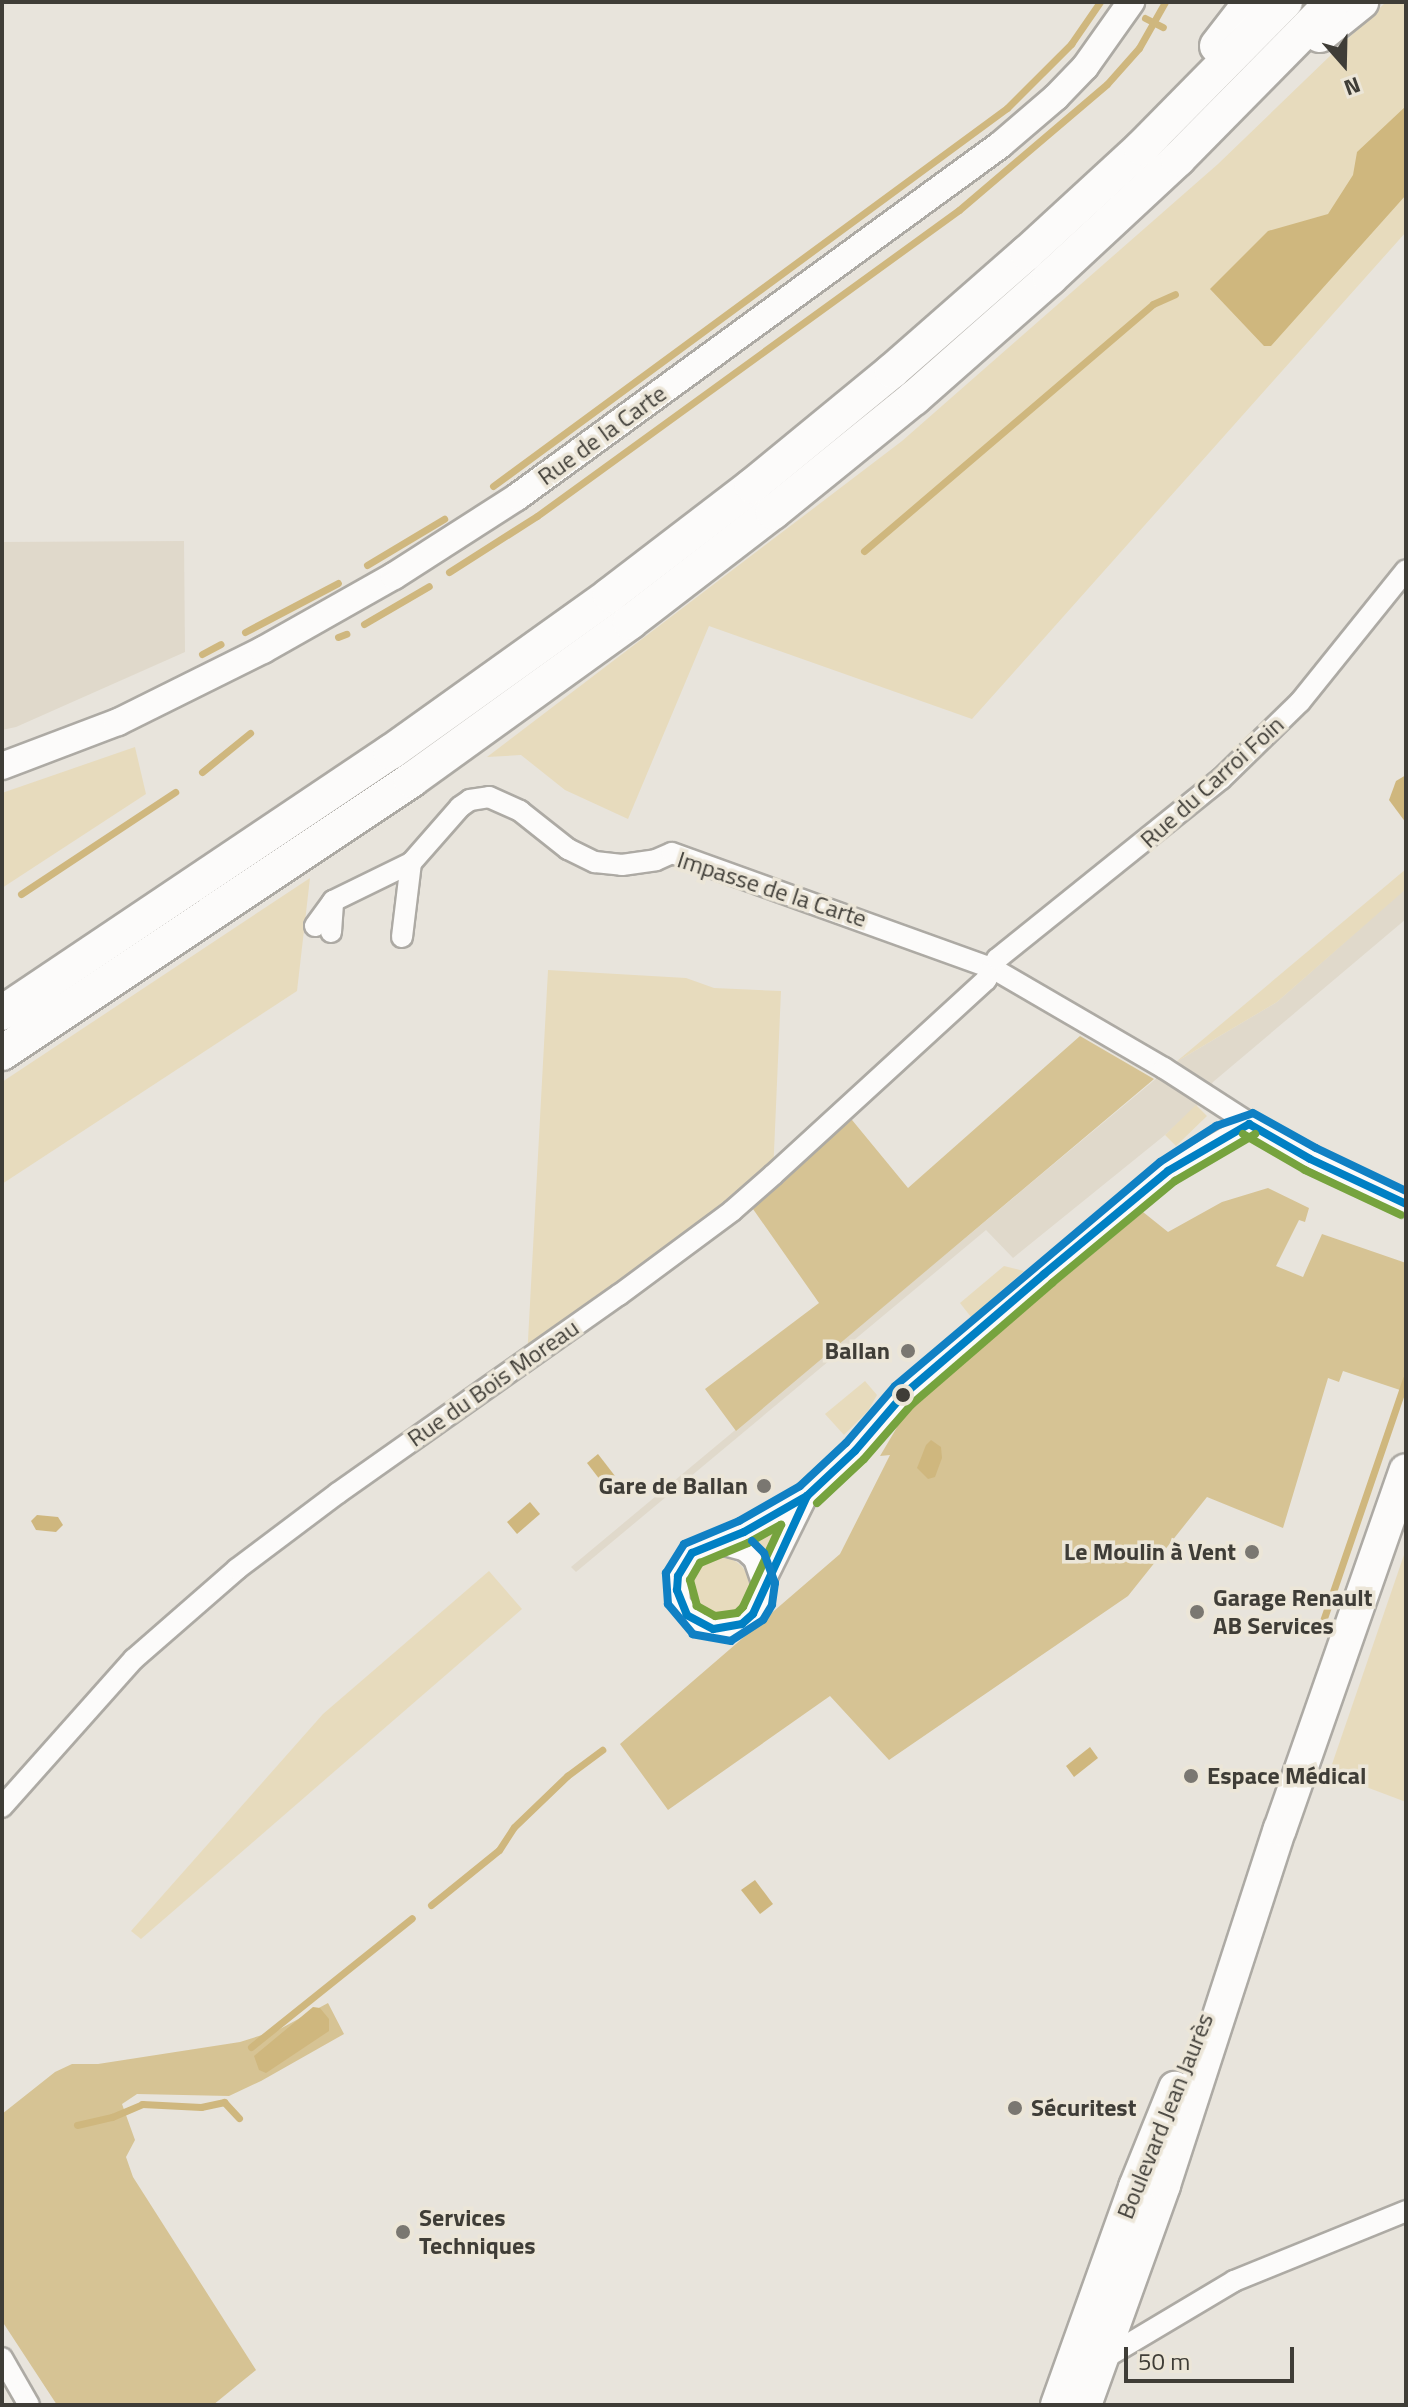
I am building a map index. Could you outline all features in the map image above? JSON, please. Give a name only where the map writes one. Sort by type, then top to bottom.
[{"type":"highway","points":[[1141,148],[1251,2]]},
{"type":"highway","points":[[2,1013],[391,752],[682,541],[892,371],[1141,148],[1285,2]]},
{"type":"highway","points":[[2,1053],[386,797],[702,568],[983,339],[1116,218],[1232,106],[1333,2]]},
{"type":"highway","points":[[1232,106],[1361,2]]},
{"type":"main road","name":"Boulevard Jean Jaurès","points":[[1085,2405],[1164,2185],[1280,1829],[1406,1470]]},
{"type":"main road","name":"Boulevard Jean Jaurès","points":[[1057,2405],[1135,2187],[1280,1829]]},
{"type":"street","name":"Rue de la Carte","points":[[2,766],[61,746],[186,690],[383,583],[565,463],[1000,145],[1056,97],[1085,67],[1131,2]]},
{"type":"street","name":"Rue du Carroi Foin","points":[[992,968],[997,959],[1221,779],[1300,702],[1406,570]]},
{"type":"street","name":"Impasse de la Carte","points":[[323,929],[333,901],[411,863],[460,807],[470,800],[489,797],[520,811],[568,849],[595,862],[622,865],[656,860],[672,853],[992,968],[1167,1069],[1249,1124],[1310,1159],[1406,1204]]},
{"type":"street","points":[[402,937],[411,863]]},
{"type":"street","name":"Rue du Bois Moreau","points":[[2,1807],[134,1659],[237,1569],[732,1211],[986,980],[992,968]]},
{"type":"street","points":[[717,1543],[744,1550],[761,1572],[763,1585],[761,1601],[742,1624],[713,1629],[687,1615],[677,1590],[683,1564],[692,1553],[807,1496],[855,1451],[903,1395],[1044,1274],[1168,1171],[1203,1147],[1249,1124]]},
{"type":"street","points":[[763,1585],[807,1496]]},
{"type":"street","points":[[1100,2361],[1234,2281],[1406,2211]]},
{"type":"street","points":[[2,2358],[29,2405]]},
{"type":"shaded area","points":[[1386,2],[1406,2],[1406,232],[972,719],[709,626],[628,819],[565,790],[521,755],[487,757],[902,441],[1218,164]]},
{"type":"shaded area","points":[[1406,106],[1406,195],[1271,346],[1264,346],[1210,289],[1268,231],[1328,214],[1353,175],[1357,152]]},
{"type":"shaded area","points":[[184,541],[185,652],[16,727],[2,730],[2,542]]},
{"type":"shaded area","points":[[135,747],[146,794],[2,888],[2,793]]},
{"type":"shaded area","points":[[1406,775],[1406,823],[1389,800],[1396,781]]},
{"type":"shaded area","points":[[1406,869],[1406,889],[1277,1002],[1176,1062]]},
{"type":"shaded area","points":[[310,878],[297,991],[2,1184],[2,1082]]},
{"type":"shaded area","points":[[1406,888],[1406,919],[1213,1082],[1198,1105],[1165,1135],[1013,1258],[986,1230],[576,1572],[571,1567],[1176,1062],[1277,1002]]},
{"type":"shaded area","points":[[548,970],[686,978],[714,988],[781,991],[773,1175],[527,1359]]},
{"type":"shaded area","points":[[1080,1036],[1154,1079],[736,1431],[705,1389],[819,1303],[746,1199],[843,1109],[908,1188]]},
{"type":"shaded area","points":[[1196,1105],[1207,1116],[1176,1146],[1165,1135]]},
{"type":"shaded area","points":[[1268,1188],[1309,1208],[1305,1222],[1299,1220],[1276,1266],[1303,1277],[1322,1234],[1406,1263],[1406,1392],[1343,1371],[1339,1382],[1328,1378],[1283,1528],[1207,1497],[1128,1596],[889,1760],[830,1696],[668,1810],[620,1744],[840,1554],[890,1455],[880,1456],[909,1407],[1143,1212],[1168,1232],[1222,1202]]},
{"type":"shaded area","points":[[1004,1266],[1024,1271],[971,1317],[960,1303]]},
{"type":"shaded area","points":[[865,1381],[877,1395],[868,1411],[844,1435],[825,1414]]},
{"type":"shaded area","points":[[931,1440],[941,1447],[942,1458],[935,1477],[928,1479],[917,1468]]},
{"type":"shaded area","points":[[598,1454],[615,1476],[604,1485],[587,1463]]},
{"type":"shaded area","points":[[530,1502],[540,1514],[517,1534],[507,1522]]},
{"type":"shaded area","points":[[790,1513],[767,1562],[748,1542]]},
{"type":"shaded area","points":[[37,1515],[58,1517],[63,1525],[56,1532],[36,1530],[31,1521]]},
{"type":"shaded area","points":[[1406,1549],[1406,1802],[1329,1773]]},
{"type":"shaded area","points":[[720,1557],[731,1559],[741,1566],[748,1576],[748,1598],[741,1608],[731,1615],[720,1617],[709,1615],[699,1608],[692,1598],[690,1587],[692,1576],[699,1566],[709,1559]]},
{"type":"shaded area","points":[[489,1571],[522,1609],[141,1939],[131,1931],[323,1714]]},
{"type":"shaded area","points":[[1090,1747],[1098,1758],[1074,1777],[1066,1766]]},
{"type":"shaded area","points":[[755,1880],[773,1904],[760,1914],[741,1890]]},
{"type":"shaded area","points":[[328,2003],[344,2034],[261,2081],[229,2096],[137,2094],[122,2104],[135,2140],[126,2157],[133,2177],[256,2370],[213,2405],[57,2405],[2,2321],[2,2114],[55,2072],[72,2064],[98,2064],[240,2042],[278,2030]]},
{"type":"shaded area","points":[[313,2007],[320,2008],[329,2019],[329,2031],[266,2073],[259,2070],[254,2056]]},
{"type":"waterway","points":[[493,486],[1007,108],[1071,44],[1100,2]]},
{"type":"waterway","points":[[449,572],[537,516],[959,210],[1107,84],[1139,48],[1165,2]]},
{"type":"waterway","points":[[1145,18],[1163,27]]},
{"type":"waterway","points":[[864,551],[1153,304],[1175,294]]},
{"type":"waterway","points":[[367,565],[444,519]]},
{"type":"waterway","points":[[245,632],[338,583]]},
{"type":"waterway","points":[[364,624],[429,586]]},
{"type":"waterway","points":[[338,637],[346,634]]},
{"type":"waterway","points":[[202,654],[221,644]]},
{"type":"waterway","points":[[202,772],[250,733]]},
{"type":"waterway","points":[[21,894],[175,792]]},
{"type":"waterway","points":[[1323,1621],[1406,1379]]},
{"type":"waterway","points":[[431,1905],[499,1850],[514,1827],[567,1776],[602,1750]]},
{"type":"waterway","points":[[251,2047],[412,1918]]},
{"type":"waterway","points":[[77,2125],[112,2117],[142,2104],[201,2107],[224,2102],[239,2118]]},
{"type":"transit line","points":[[752,1541],[764,1553],[775,1583],[772,1605],[763,1620],[731,1641],[693,1634],[668,1604],[666,1573],[684,1544],[739,1521],[800,1486],[846,1443],[895,1386],[1160,1162],[1216,1126],[1253,1113],[1316,1148],[1406,1191]]},
{"type":"transit line","points":[[1249,1124],[1310,1159],[1406,1204]]},
{"type":"transit line","points":[[807,1496],[855,1451],[903,1395],[1044,1274],[1168,1171],[1249,1124]]},
{"type":"transit line","points":[[1243,1134],[1305,1170],[1401,1215]]},
{"type":"transit line","points":[[817,1503],[864,1459],[912,1404],[1052,1283],[1175,1181],[1255,1134]]},
{"type":"transit line","points":[[807,1496],[753,1614],[742,1624],[713,1629],[687,1615],[677,1590],[678,1576],[692,1553],[744,1532],[807,1496]]},
{"type":"transit line","points":[[781,1525],[743,1607],[737,1613],[715,1616],[697,1606],[690,1580],[700,1563],[781,1525]]},
{"type":"place","name":"Ballan","points":[[908,1351]]},
{"type":"place","name":"Gare de Ballan","points":[[764,1486]]},
{"type":"place","name":"Le Moulin à Vent","points":[[1252,1552]]},
{"type":"place","name":"Garage Renault AB Services","points":[[1197,1612]]},
{"type":"place","name":"Espace Médical","points":[[1191,1776]]},
{"type":"place","name":"Sécuritest","points":[[1015,2108]]},
{"type":"place","name":"Services Techniques","points":[[403,2232]]}]
